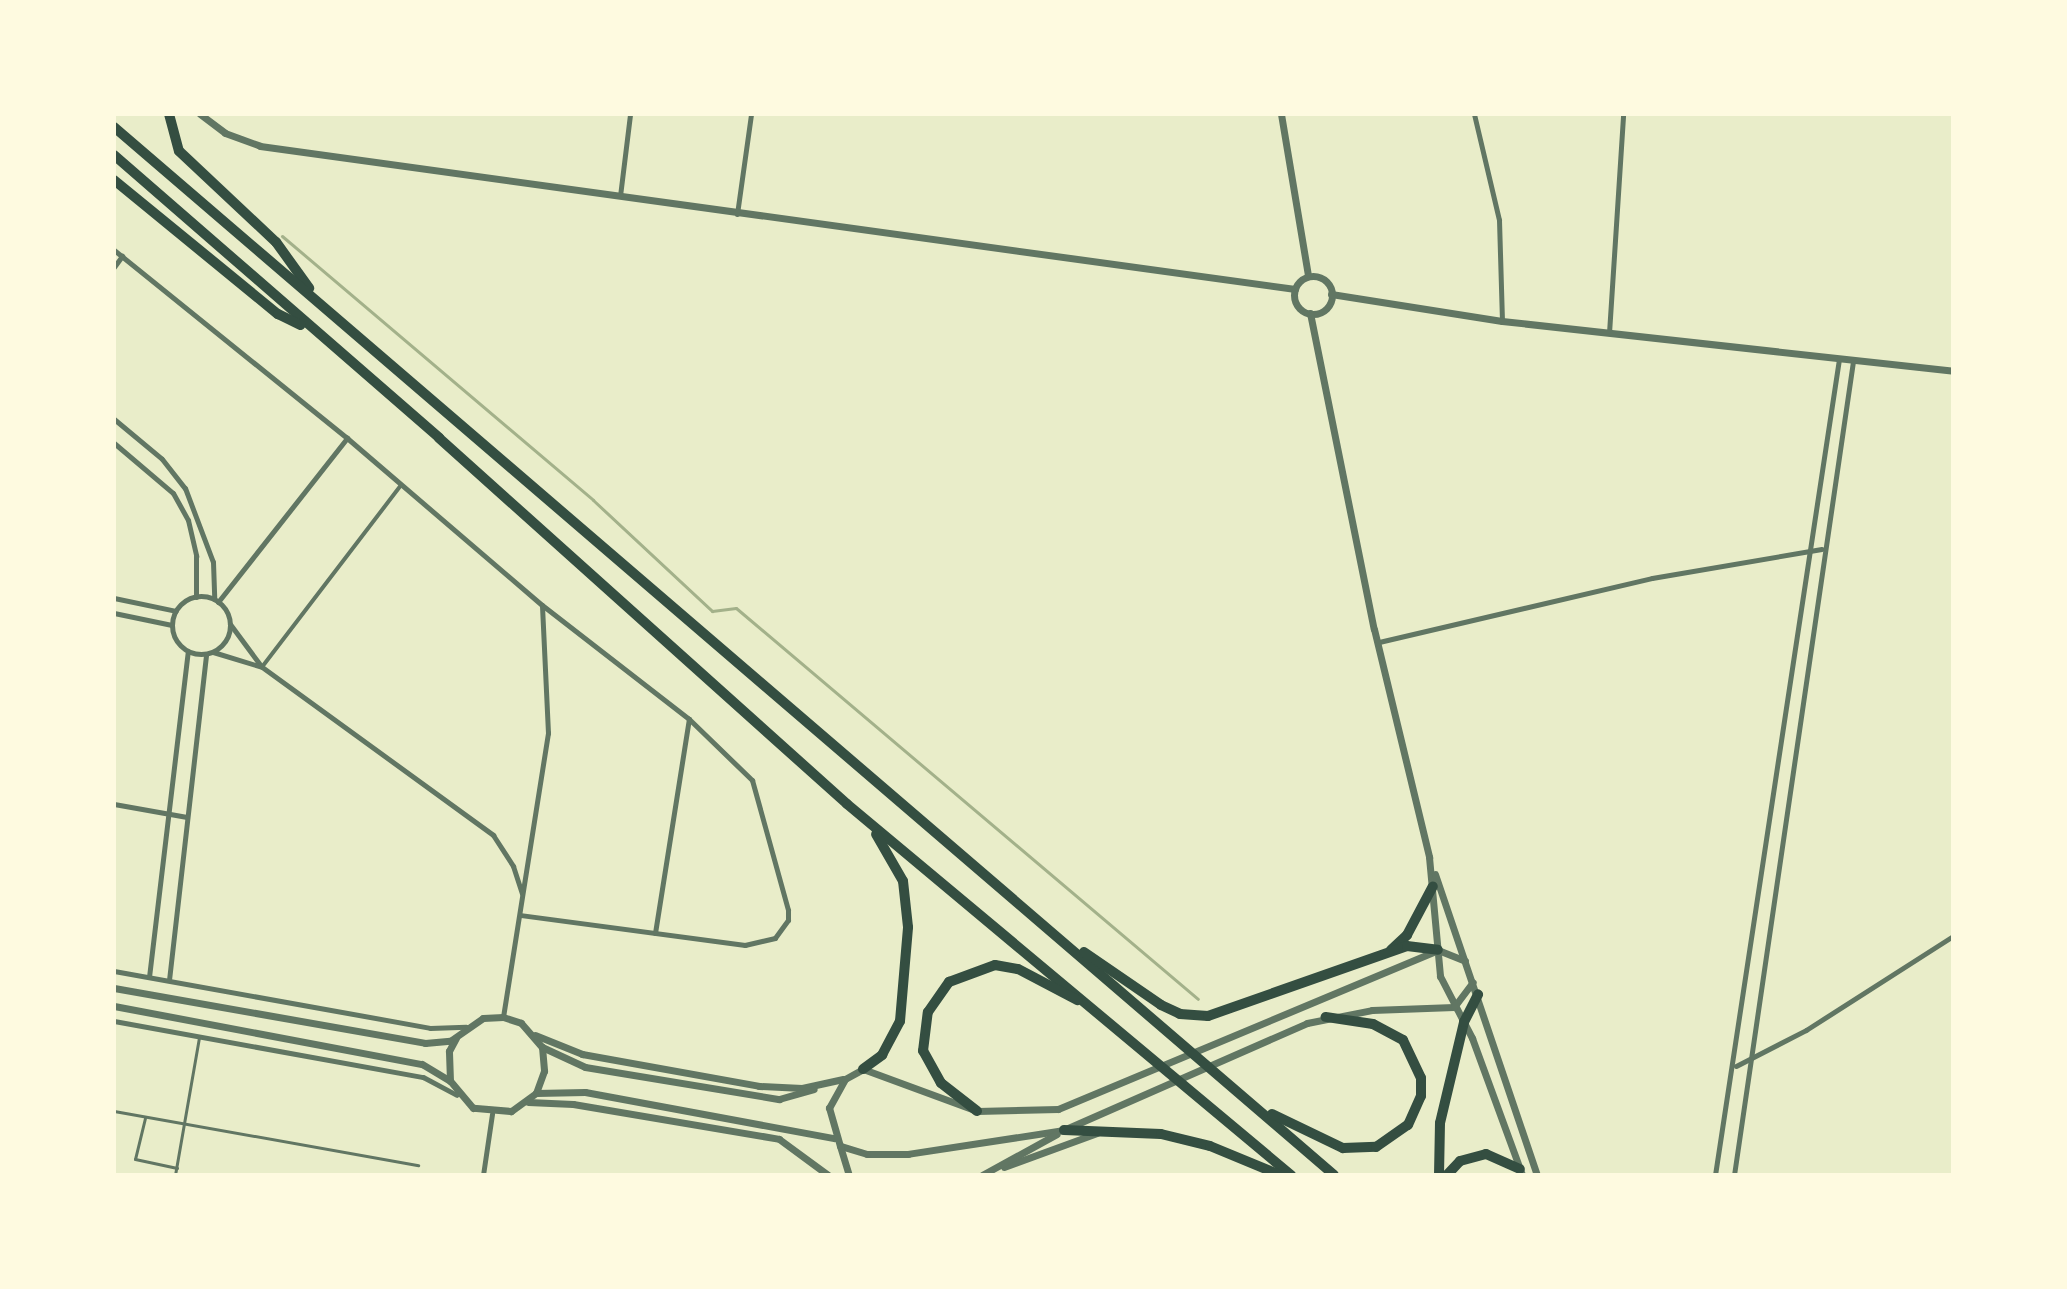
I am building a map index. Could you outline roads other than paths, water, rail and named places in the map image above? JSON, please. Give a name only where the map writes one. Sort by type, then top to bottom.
[{"type":"highway","points":[[169,114],[179,151],[276,242],[299,268],[310,291]]},
{"type":"highway","points":[[114,127],[310,291],[651,593],[1055,932],[1334,1175]]},
{"type":"highway","points":[[114,155],[847,804],[1291,1175]]},
{"type":"highway","points":[[114,180],[271,308],[318,334]]},
{"type":"highway","points":[[847,804],[883,840],[894,862],[903,881],[908,927],[900,1021],[882,1055],[863,1069]]},
{"type":"highway","points":[[1383,957],[1407,935],[1433,886]]},
{"type":"highway","points":[[1055,932],[1161,1005],[1190,1015],[1229,1011],[1415,944],[1438,950]]},
{"type":"highway","points":[[977,1111],[941,1083],[923,1051],[928,1012],[949,982],[995,965],[1018,969],[1088,1005]]},
{"type":"highway","points":[[1439,1175],[1440,1123],[1464,1022],[1478,994]]},
{"type":"highway","points":[[1248,1099],[1343,1148],[1376,1147],[1408,1125],[1421,1096],[1421,1078],[1403,1040],[1373,1024],[1326,1017]]},
{"type":"highway","points":[[1064,1130],[1161,1134],[1210,1146],[1280,1175]]},
{"type":"highway","points":[[1447,1175],[1460,1161],[1486,1154],[1521,1172]]},
{"type":"street","points":[[200,114],[225,133],[260,146],[737,215],[1295,289]]},
{"type":"street","points":[[620,198],[630,114]]},
{"type":"street","points":[[737,215],[751,114]]},
{"type":"street","points":[[1281,114],[1308,276]]},
{"type":"street","points":[[1474,114],[1499,220],[1502,321]]},
{"type":"street","points":[[1609,334],[1623,114]]},
{"type":"street","points":[[114,250],[347,438],[542,605],[689,719],[752,780],[788,920],[775,938],[745,945],[521,915]]},
{"type":"street","points":[[114,267],[122,256]]},
{"type":"street","points":[[1295,289],[1308,276]]},
{"type":"street","points":[[1308,276],[1324,279],[1331,294]]},
{"type":"street","points":[[1295,289],[1298,307],[1310,313],[1323,310],[1331,294]]},
{"type":"street","points":[[1331,294],[1502,321],[1953,371]]},
{"type":"street","points":[[1310,313],[1379,642],[1429,857],[1440,976],[1464,1022],[1521,1172]]},
{"type":"street","points":[[1715,1175],[1735,1067],[1808,550],[1839,358]]},
{"type":"street","points":[[1734,1175],[1822,549],[1853,361]]},
{"type":"street","points":[[114,419],[162,459],[185,488],[213,562],[216,601],[262,667],[493,835],[513,866],[523,896]]},
{"type":"street","points":[[216,601],[347,438]]},
{"type":"street","points":[[114,443],[173,493],[188,520],[196,556],[196,597]]},
{"type":"street","points":[[262,667],[402,484]]},
{"type":"street","points":[[1379,642],[1652,578],[1822,549]]},
{"type":"street","points":[[172,625],[176,611],[196,597],[216,601]]},
{"type":"street","points":[[114,598],[176,611]]},
{"type":"street","points":[[503,1017],[548,733],[542,605]]},
{"type":"street","points":[[114,613],[172,625],[188,651],[149,977]]},
{"type":"street","points":[[169,980],[187,817],[210,653],[229,635],[230,624]]},
{"type":"street","points":[[188,651],[210,653],[262,667]]},
{"type":"street","points":[[655,933],[689,719]]},
{"type":"street","points":[[114,804],[187,817]]},
{"type":"street","points":[[1429,857],[1537,1175]]},
{"type":"street","points":[[1735,1067],[1752,1060],[1953,936]]},
{"type":"street","points":[[114,971],[430,1028],[466,1027],[503,1017],[535,1035],[582,1054],[759,1086],[819,1085],[845,1079],[863,1069],[977,1111],[1058,1109],[1438,950],[1465,961]]},
{"type":"street","points":[[983,1175],[1064,1130],[1244,1048],[1326,1017],[1454,1007],[1473,982]]},
{"type":"street","points":[[114,988],[425,1043],[456,1038]]},
{"type":"street","points":[[114,1006],[422,1064],[450,1081]]},
{"type":"street","points":[[114,1021],[423,1077],[457,1095],[473,1108],[492,1114],[528,1102],[573,1104],[779,1139],[828,1175]]},
{"type":"street","points":[[457,1095],[450,1081],[449,1051],[466,1027]]},
{"type":"street","points":[[528,1102],[536,1093],[544,1071],[542,1047],[535,1035]]},
{"type":"street","points":[[542,1047],[585,1067],[779,1099],[800,1097],[819,1085]]},
{"type":"street","points":[[845,1079],[829,1108],[834,1138],[840,1146],[849,1175]]},
{"type":"street","points":[[536,1093],[585,1092],[834,1138]]},
{"type":"street","points":[[483,1175],[492,1114]]},
{"type":"street","points":[[840,1146],[867,1154],[908,1154],[1064,1130]]},
{"type":"street","points":[[983,1175],[1102,1131]]},
{"type":"lane","points":[[175,1175],[199,1037]]},
{"type":"lane","points":[[114,1111],[418,1165]]},
{"type":"lane","points":[[145,1117],[135,1159],[177,1168]]},
{"type":"waterway","points":[[282,236],[593,500],[712,611],[736,608],[1198,999]]}]
